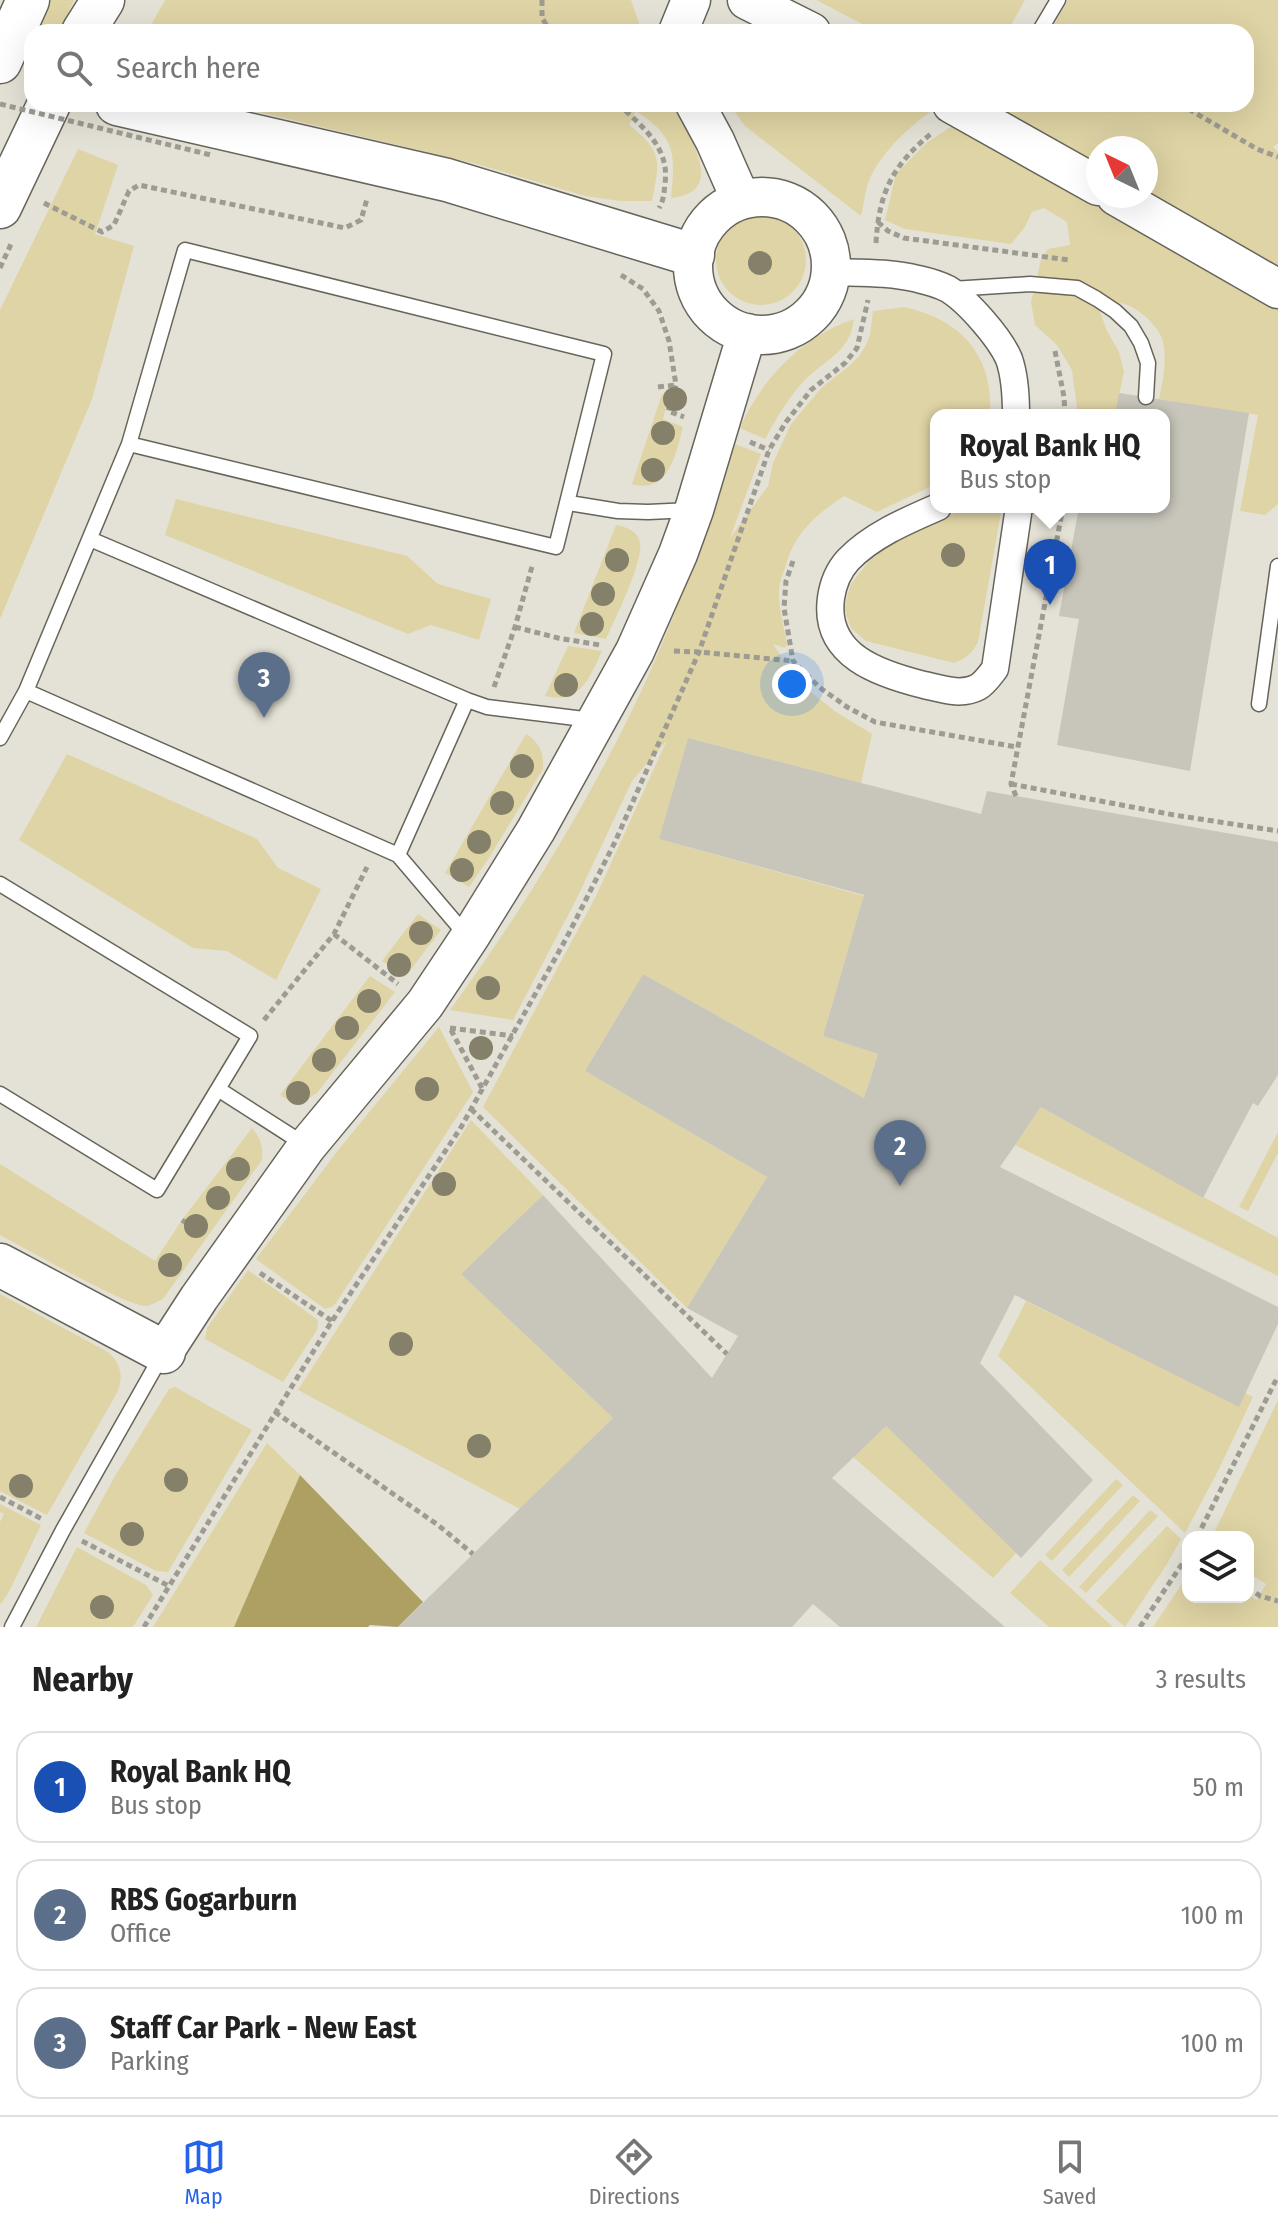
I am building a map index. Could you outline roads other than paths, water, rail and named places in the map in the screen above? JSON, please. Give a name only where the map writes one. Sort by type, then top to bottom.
[{"type":"main road","points":[[87,24],[100,0]]},
{"type":"main road","points":[[0,53],[24,7]]},
{"type":"main road","points":[[0,62],[24,7]]},
{"type":"main road","points":[[0,76],[24,82]]},
{"type":"main road","points":[[16,202],[46,112]]},
{"type":"main road","points":[[138,112],[216,142],[447,180],[626,255],[693,255]]},
{"type":"main road","points":[[0,1265],[164,1352]]},
{"type":"street","points":[[681,24],[691,0]]},
{"type":"street","points":[[747,0],[795,24]]},
{"type":"street","points":[[699,112],[741,200]]},
{"type":"street","points":[[974,112],[1086,179]]},
{"type":"street","points":[[776,198],[793,204],[819,228],[827,244],[831,272],[822,300],[809,317],[790,329],[769,335],[747,333],[727,326],[711,313],[699,296],[693,276],[693,255],[698,237],[723,208],[741,200],[776,198]]},
{"type":"street","points":[[1137,208],[1278,289]]},
{"type":"street","points":[[831,272],[918,279],[947,289],[972,309],[1009,360],[1016,409]]},
{"type":"street","points":[[164,1352],[307,1146],[425,1004],[536,830],[635,651],[678,554],[747,333]]},
{"type":"street","points":[[930,511],[865,545],[849,559],[838,573],[829,611],[838,639],[860,661],[893,677],[952,692],[978,687],[995,669],[1018,513]]},
{"type":"lane","points":[[1044,24],[1058,0]]},
{"type":"lane","points":[[0,738],[26,691],[129,444],[185,250],[604,354],[556,547],[129,444]]},
{"type":"lane","points":[[947,289],[1030,284],[1077,288],[1115,311],[1131,326],[1148,363],[1146,397]]},
{"type":"lane","points":[[569,503],[618,511],[694,510]]},
{"type":"lane","points":[[90,539],[467,700],[487,707],[597,720]]},
{"type":"lane","points":[[1259,704],[1278,566]]},
{"type":"lane","points":[[26,691],[398,855],[469,938]]},
{"type":"lane","points":[[398,855],[467,700]]},
{"type":"lane","points":[[0,884],[250,1036],[157,1190],[0,1094]]},
{"type":"lane","points":[[218,1089],[307,1146]]},
{"type":"lane","points":[[12,1627],[164,1352]]},
{"type":"place","name":"Royal Bank HQ","points":[[1050,605]]},
{"type":"place","name":"Staff Car Park - New East","points":[[264,718]]},
{"type":"place","name":"RBS Gogarburn","points":[[900,1186]]}]
